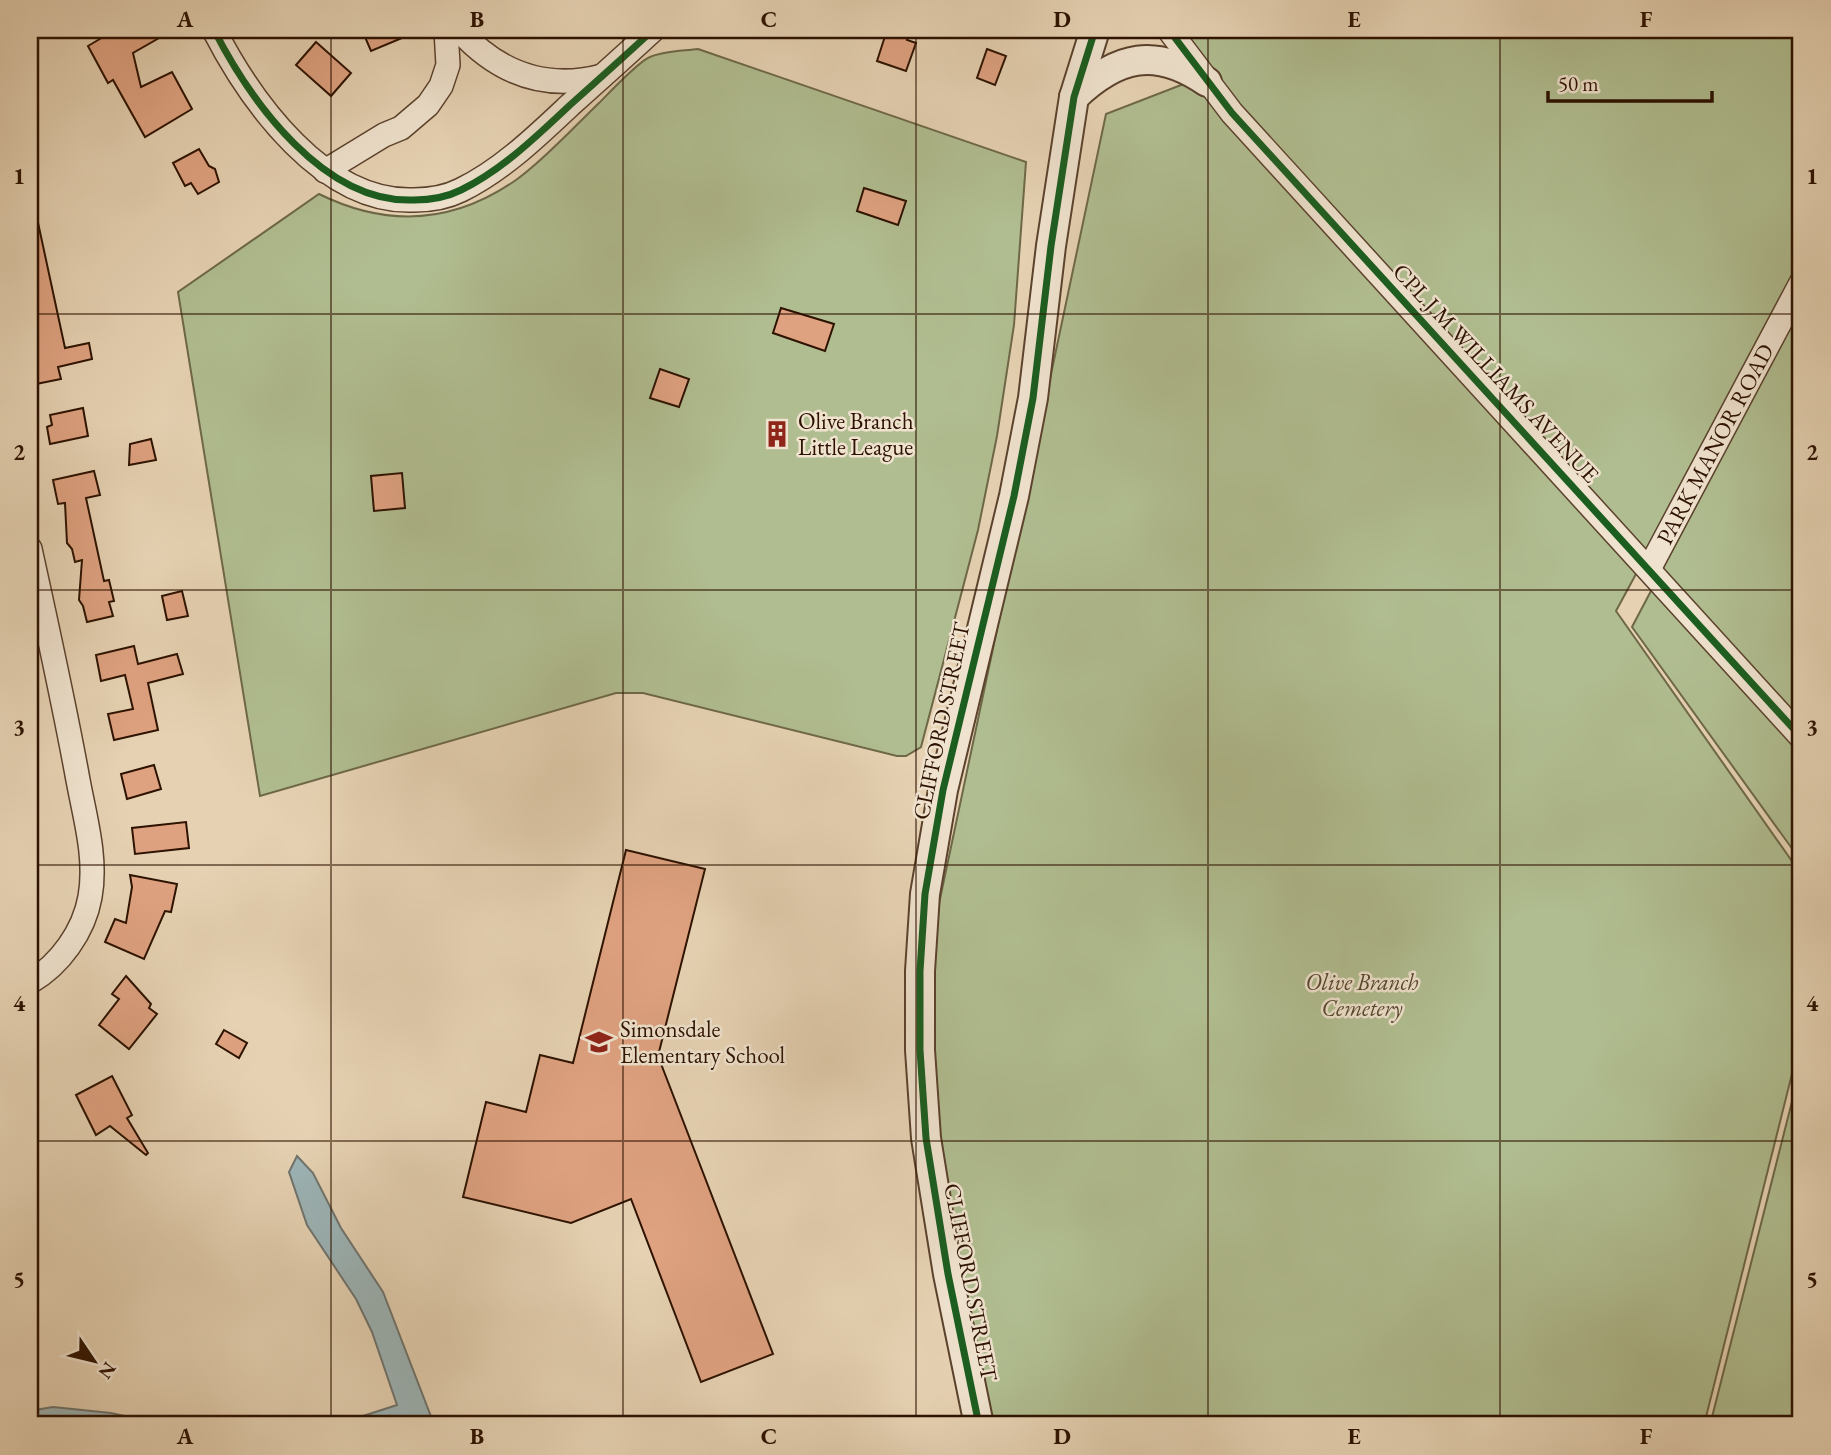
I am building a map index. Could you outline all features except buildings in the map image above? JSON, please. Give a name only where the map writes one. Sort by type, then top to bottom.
[{"type":"street","points":[[214,30],[244,82],[273,119],[325,171],[345,185],[374,197],[399,201],[430,200],[460,191],[492,171],[536,137],[653,30]]},
{"type":"street","points":[[325,171],[384,135],[401,128],[428,105],[441,86],[449,65],[446,30]]},
{"type":"street","points":[[459,30],[473,45],[495,61],[514,72],[538,80],[563,83],[602,76]]},
{"type":"street","name":"CLIFFORD STREET","points":[[979,1425],[948,1274],[926,1138],[920,1024],[925,894],[943,790],[1014,496],[1033,398],[1051,246],[1074,97],[1095,30]]},
{"type":"street","name":"CPL J M WILLIAMS AVENUE","points":[[1169,30],[1207,82],[1283,170],[1801,737]]},
{"type":"street","points":[[1074,97],[1108,70],[1145,59],[1168,61],[1189,69],[1207,82]]},
{"type":"street","name":"PARK MANOR ROAD","points":[[1649,569],[1801,283]]},
{"type":"street","points":[[30,549],[62,689],[93,868],[90,899],[82,923],[63,953],[30,982]]},
{"type":"green space","name":"Olive Branch Cemetery","points":[[1176,30],[1801,30],[1801,269],[1616,611],[1801,874],[1801,1038],[1704,1425],[985,1425],[935,1127],[933,932],[1106,114],[1207,75]]},
{"type":"green space","points":[[698,49],[1026,162],[1014,325],[997,436],[978,530],[921,747],[906,756],[897,756],[643,693],[616,693],[260,796],[178,292],[319,194],[345,205],[395,216],[444,213],[492,195],[537,163],[645,60],[661,54]]},
{"type":"green space","points":[[1801,306],[1801,861],[1632,627]]},
{"type":"green space","points":[[1801,1066],[1801,1425],[1710,1425]]},
{"type":"water","points":[[297,1156],[313,1173],[341,1228],[383,1292],[436,1425],[335,1425],[397,1405],[372,1332],[356,1299],[307,1225],[289,1172]]},
{"type":"water","points":[[53,1407],[111,1413],[166,1425],[30,1425],[30,1414],[35,1410]]},
{"type":"cycle path","points":[[214,30],[248,88],[294,144],[321,167],[350,185],[381,197],[414,200],[450,195],[491,173],[532,140],[653,30]]},
{"type":"cycle path","points":[[979,1425],[948,1274],[926,1138],[920,1050],[920,971],[925,894],[943,790],[1014,496],[1033,398],[1051,246],[1074,97],[1095,30]]},
{"type":"cycle path","points":[[1169,30],[1232,113],[1801,737]]},
{"type":"place","name":"Olive Branch Little League","points":[[777,434]]},
{"type":"place","name":"Simonsdale Elementary School","points":[[599,1042]]}]
